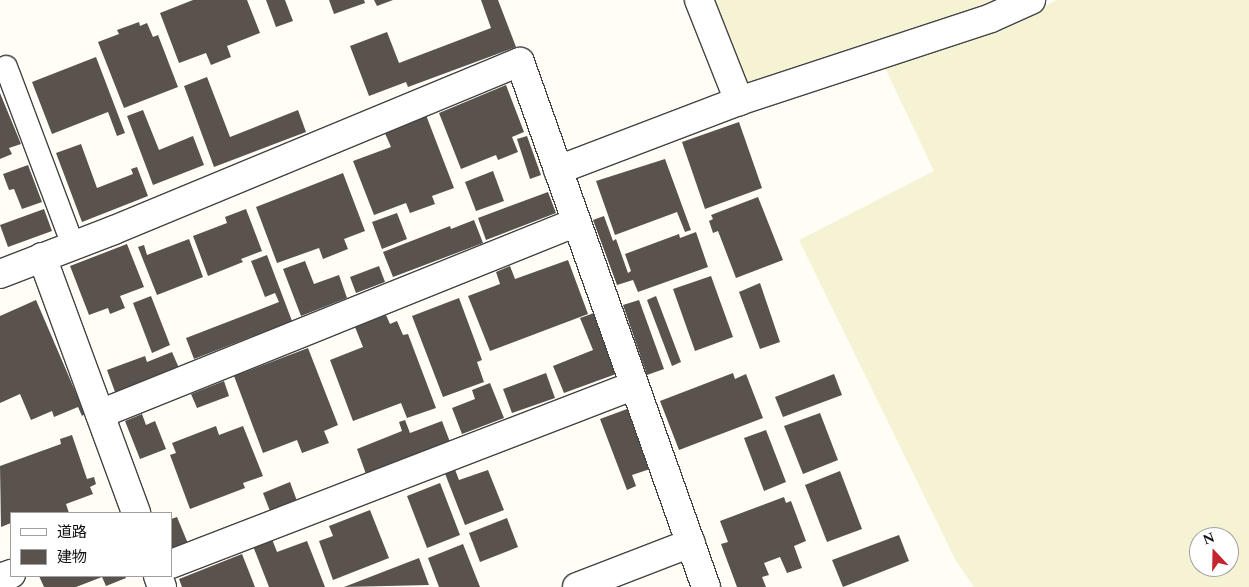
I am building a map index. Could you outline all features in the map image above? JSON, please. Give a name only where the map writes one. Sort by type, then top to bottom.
[{"type":"street","points":[[699,0],[739,101]]},
{"type":"street","points":[[558,170],[739,101],[991,18],[1031,0]]},
{"type":"street","points":[[0,274],[520,62],[706,587]]},
{"type":"street","points":[[100,414],[577,222]]},
{"type":"street","points":[[42,257],[136,512]]},
{"type":"street","points":[[172,564],[634,385]]},
{"type":"street","points":[[577,587],[691,543]]},
{"type":"lane","points":[[6,67],[73,245]]},
{"type":"shaded area","points":[[714,0],[1000,0],[747,84]]},
{"type":"shaded area","points":[[1057,0],[1249,0],[1249,587],[974,587],[956,561],[799,240],[934,171],[884,66],[1033,13]]},
{"type":"building","points":[[193,0],[247,0],[260,33],[227,46],[231,57],[211,65],[206,53],[179,63],[160,13]]},
{"type":"building","points":[[266,0],[285,0],[293,21],[276,27]]},
{"type":"building","points":[[329,0],[364,0],[365,3],[334,14]]},
{"type":"building","points":[[374,0],[393,0],[377,6]]},
{"type":"building","points":[[481,0],[498,0],[516,47],[408,87],[406,82],[369,96],[350,46],[387,32],[399,63],[491,28]]},
{"type":"building","points":[[139,22],[140,26],[147,23],[153,37],[158,35],[178,87],[124,108],[98,42],[119,34],[117,30]]},
{"type":"building","points":[[96,57],[125,133],[117,136],[108,112],[52,134],[32,82]]},
{"type":"building","points":[[207,77],[230,137],[298,110],[306,132],[214,167],[184,86]]},
{"type":"building","points":[[506,85],[524,132],[512,137],[518,152],[498,160],[496,155],[461,169],[439,113]]},
{"type":"building","points":[[0,93],[21,144],[9,148],[12,154],[0,159]]},
{"type":"building","points":[[143,110],[159,150],[193,136],[204,165],[153,185],[127,116]]},
{"type":"building","points":[[426,115],[454,188],[432,196],[435,204],[410,213],[406,203],[374,215],[353,161],[391,147],[384,131]]},
{"type":"building","points":[[739,122],[762,188],[705,209],[682,142]]},
{"type":"building","points":[[527,136],[541,175],[530,179],[517,139]]},
{"type":"building","points":[[81,144],[97,188],[133,174],[131,169],[137,167],[148,196],[82,222],[56,153]]},
{"type":"building","points":[[665,159],[691,230],[685,232],[677,212],[615,235],[596,181]]},
{"type":"building","points":[[28,165],[42,202],[22,209],[14,189],[9,190],[3,174]]},
{"type":"building","points":[[493,171],[504,201],[476,211],[465,182]]},
{"type":"building","points":[[343,173],[365,231],[344,239],[348,249],[323,259],[319,248],[277,263],[256,207]]},
{"type":"building","points":[[548,192],[556,213],[486,240],[478,218]]},
{"type":"building","points":[[758,197],[783,260],[736,278],[718,231],[713,233],[709,221],[713,219],[711,215]]},
{"type":"building","points":[[44,209],[52,231],[8,247],[0,225]]},
{"type":"building","points":[[246,209],[262,251],[241,259],[243,262],[208,276],[193,236],[227,223],[225,217]]},
{"type":"building","points":[[397,213],[407,239],[382,249],[372,222]]},
{"type":"building","points":[[604,216],[613,241],[616,239],[628,273],[631,271],[625,254],[679,234],[680,238],[696,232],[708,267],[638,292],[633,280],[617,285],[593,220]]},
{"type":"building","points":[[474,220],[483,243],[393,277],[383,252],[450,226],[451,229]]},
{"type":"building","points":[[189,239],[203,277],[157,295],[138,247],[144,245],[147,255]]},
{"type":"building","points":[[127,244],[144,287],[120,296],[125,308],[110,314],[108,308],[89,315],[70,266]]},
{"type":"building","points":[[267,255],[292,321],[194,359],[186,338],[279,302],[275,293],[265,297],[251,261]]},
{"type":"building","points":[[568,260],[588,314],[490,351],[468,296],[500,284],[496,272],[510,266],[515,279]]},
{"type":"building","points":[[305,261],[314,284],[339,275],[347,298],[301,316],[283,269]]},
{"type":"building","points":[[379,266],[385,282],[356,293],[350,277]]},
{"type":"building","points":[[711,276],[733,337],[695,351],[673,289]]},
{"type":"building","points":[[760,283],[780,342],[760,349],[739,292]]},
{"type":"building","points":[[151,296],[170,345],[152,353],[133,303]]},
{"type":"building","points":[[656,296],[681,362],[672,366],[647,300]]},
{"type":"building","points":[[459,298],[482,360],[477,362],[484,382],[443,397],[412,316]]},
{"type":"building","points":[[36,300],[85,414],[82,416],[78,407],[54,417],[52,411],[31,420],[20,394],[0,403],[0,316]]},
{"type":"building","points":[[639,300],[664,369],[647,375],[623,305]]},
{"type":"building","points":[[594,313],[616,374],[564,393],[553,366],[593,350],[580,318]]},
{"type":"building","points":[[386,315],[390,324],[397,321],[403,335],[408,334],[436,408],[407,418],[401,403],[353,421],[330,360],[363,347],[355,327]]},
{"type":"building","points":[[308,348],[338,425],[324,431],[329,443],[302,453],[297,440],[263,453],[234,376]]},
{"type":"building","points":[[172,352],[179,368],[115,392],[107,370],[145,356],[147,362]]},
{"type":"building","points":[[546,373],[555,398],[512,413],[503,389]]},
{"type":"building","points":[[733,373],[735,379],[746,374],[763,418],[679,450],[660,401]]},
{"type":"building","points":[[834,374],[842,395],[783,417],[775,397]]},
{"type":"building","points":[[224,381],[229,396],[197,408],[191,394]]},
{"type":"building","points":[[490,383],[504,418],[462,434],[452,408],[475,399],[472,390]]},
{"type":"building","points":[[627,409],[650,469],[632,475],[636,486],[627,490],[600,419]]},
{"type":"building","points":[[820,413],[838,460],[803,474],[784,426]]},
{"type":"building","points":[[142,414],[146,425],[155,421],[166,449],[140,459],[125,421]]},
{"type":"building","points":[[405,420],[410,433],[442,421],[450,442],[366,474],[357,449],[402,431],[399,422]]},
{"type":"building","points":[[216,426],[219,435],[243,426],[263,476],[243,483],[245,488],[190,509],[170,455],[176,453],[172,443]]},
{"type":"building","points":[[766,430],[786,482],[764,491],[744,438]]},
{"type":"building","points":[[72,435],[87,479],[94,477],[96,484],[90,487],[93,494],[66,504],[69,512],[10,512],[10,523],[1,527],[0,466],[61,444],[60,439]]},
{"type":"building","points":[[454,467],[459,480],[488,470],[504,510],[465,525],[444,471]]},
{"type":"building","points":[[840,471],[862,529],[827,542],[805,485]]},
{"type":"building","points":[[290,482],[297,501],[270,511],[263,493]]},
{"type":"building","points":[[440,483],[460,535],[427,548],[407,496]]},
{"type":"building","points":[[784,497],[786,503],[791,501],[806,541],[794,546],[802,568],[787,573],[780,557],[764,563],[769,575],[762,577],[766,587],[737,587],[721,544],[728,542],[720,521]]},
{"type":"building","points":[[370,510],[389,558],[333,580],[319,541],[333,536],[329,526]]},
{"type":"building","points":[[177,517],[189,546],[172,552],[172,519]]},
{"type":"building","points":[[507,518],[518,547],[480,562],[469,533]]},
{"type":"building","points":[[899,535],[909,561],[843,587],[832,560]]},
{"type":"building","points":[[272,539],[277,552],[307,541],[325,587],[269,587],[253,546]]},
{"type":"building","points":[[463,544],[480,587],[439,587],[428,558]]},
{"type":"building","points":[[242,554],[255,587],[182,587],[179,579]]},
{"type":"building","points":[[419,558],[429,585],[344,587]]},
{"type":"building","points":[[39,577],[102,577],[76,587],[44,587]]},
{"type":"building","points":[[102,577],[126,578],[106,586]]}]
